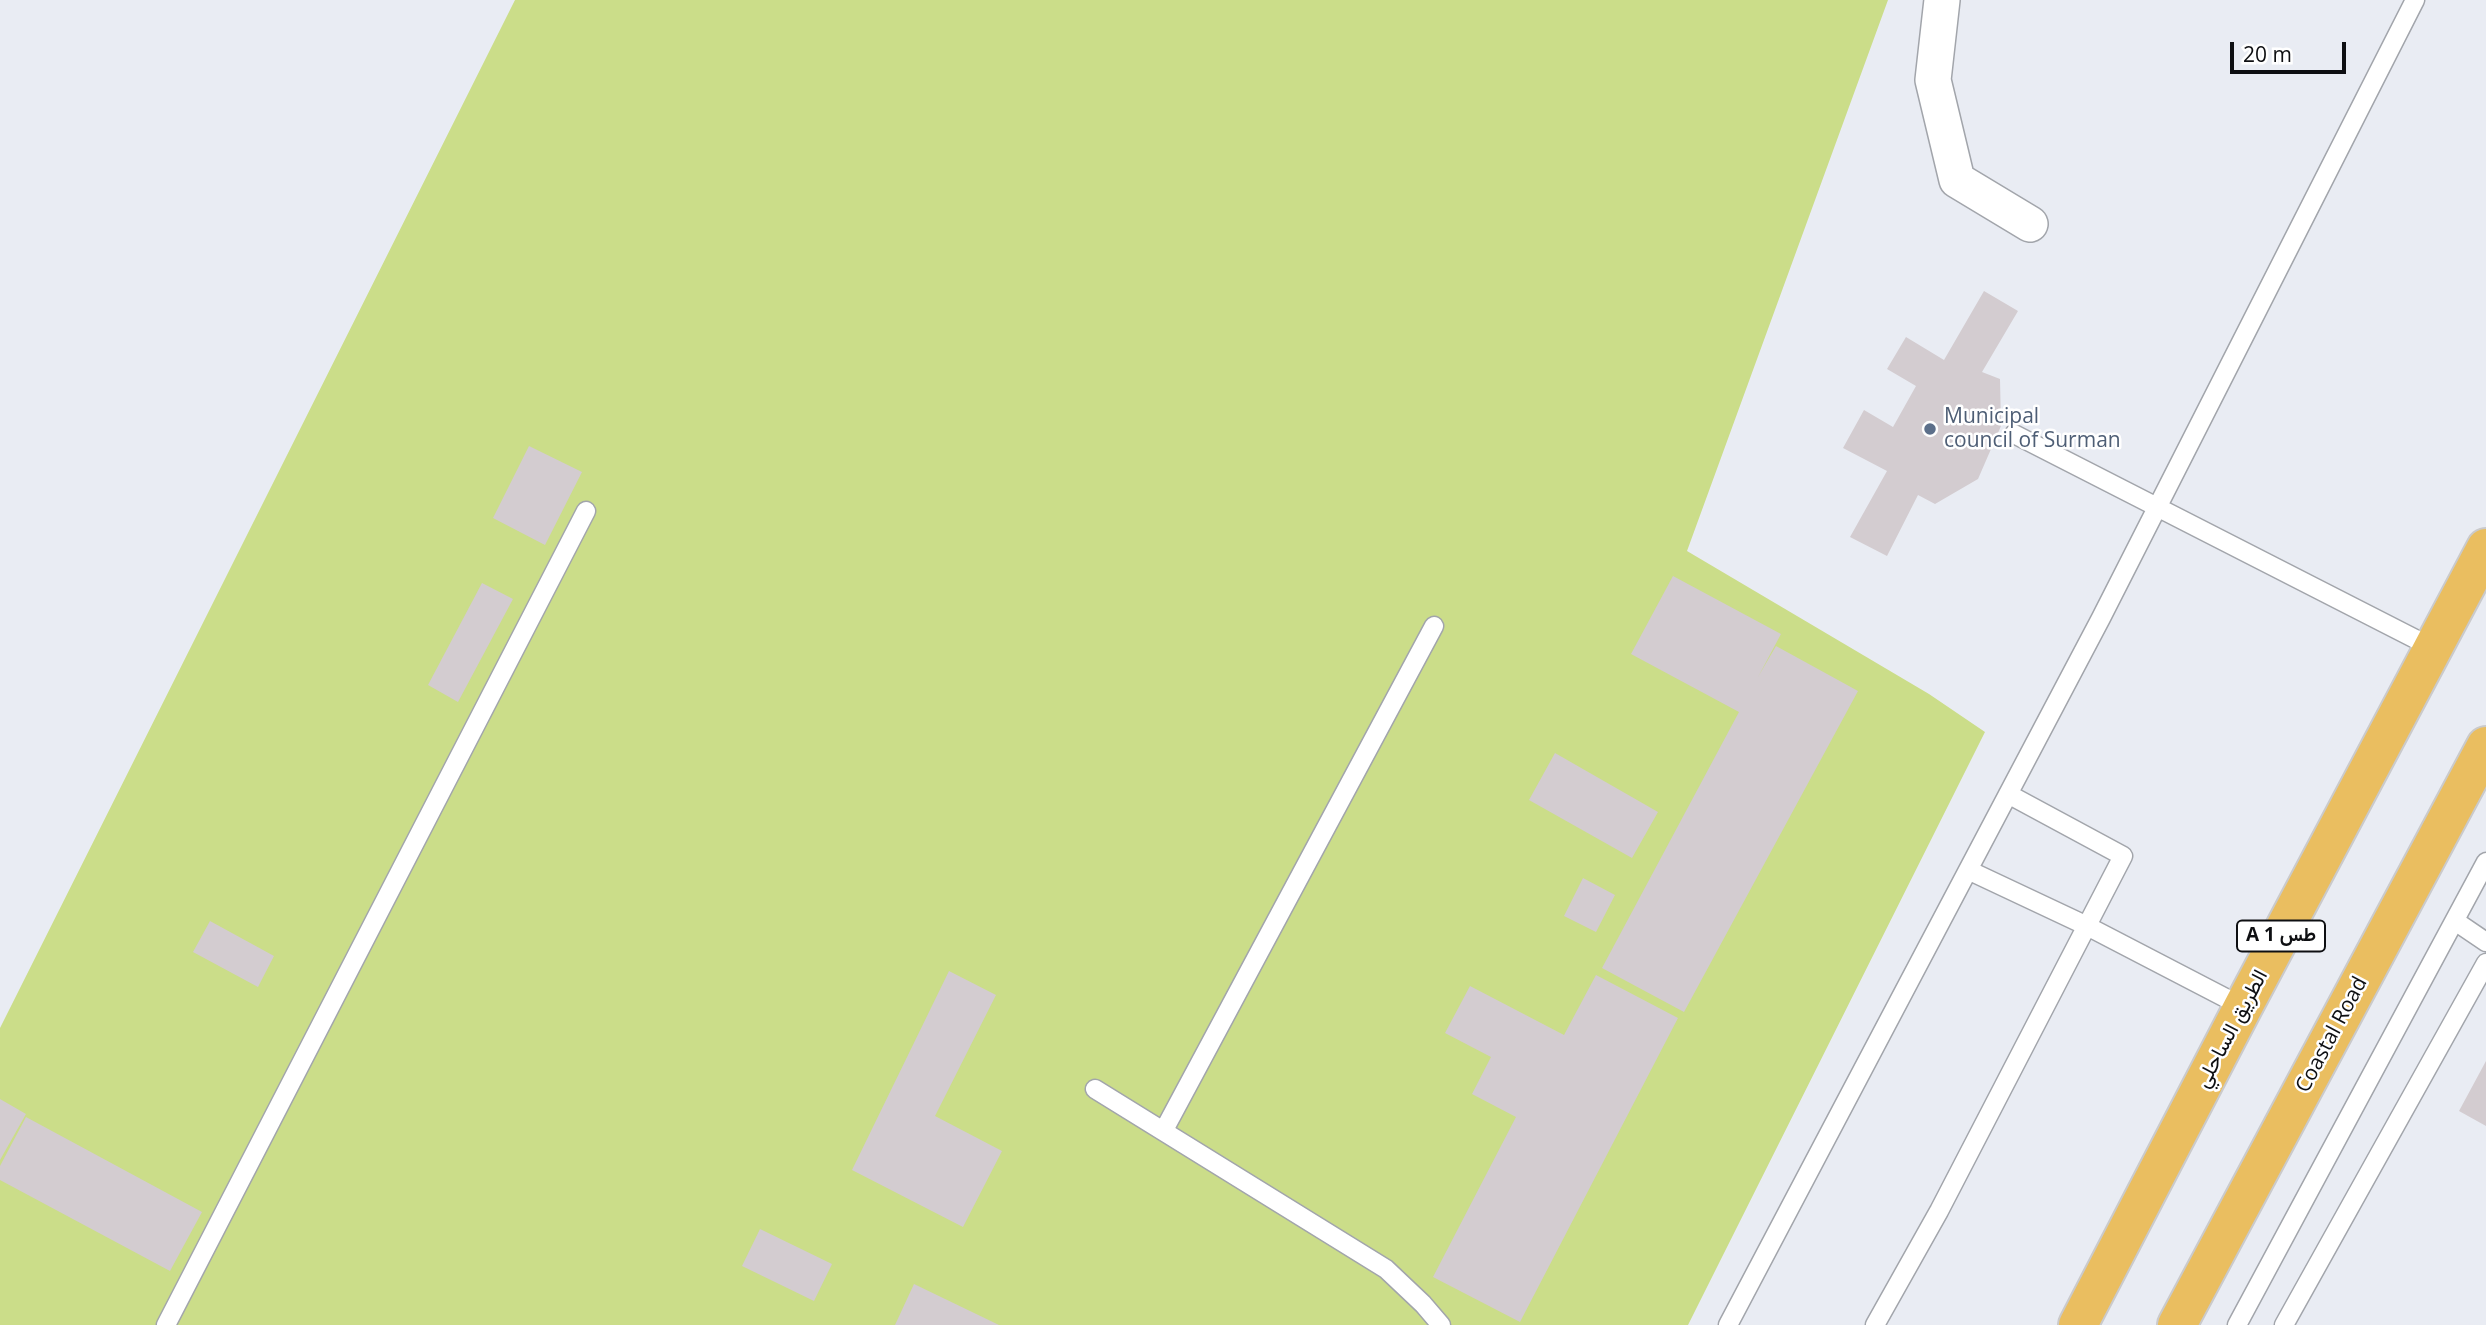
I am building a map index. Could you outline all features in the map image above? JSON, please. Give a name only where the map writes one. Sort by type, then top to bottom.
[{"type":"highway","name":"الطريق الساحلي","points":[[2078,1325],[2486,548]]},
{"type":"highway","name":"Coastal Road","points":[[2177,1325],[2486,746]]},
{"type":"street","points":[[1942,0],[1933,80],[1957,180],[2030,225]]},
{"type":"lane","points":[[1728,1325],[2158,506],[2415,0]]},
{"type":"lane","points":[[2014,434],[2433,648]]},
{"type":"lane","points":[[166,1325],[586,511]]},
{"type":"lane","points":[[1164,1130],[1434,626]]},
{"type":"lane","points":[[1875,1325],[1939,1211],[2123,856],[2008,794]]},
{"type":"lane","points":[[2237,1325],[2486,862]]},
{"type":"lane","points":[[1968,870],[2087,926],[2243,1007]]},
{"type":"lane","points":[[2455,921],[2486,942]]},
{"type":"lane","points":[[2284,1325],[2486,963]]},
{"type":"lane","points":[[1095,1089],[1386,1269],[1441,1325]]},
{"type":"green space","points":[[515,0],[1888,0],[1687,551],[1929,694],[1985,732],[1688,1325],[0,1325],[0,1028]]},
{"type":"building","points":[[1984,291],[2018,311],[1982,372],[2000,379],[2001,426],[1978,479],[1935,504],[1918,495],[1887,556],[1850,537],[1887,471],[1843,448],[1864,410],[1893,427],[1916,386],[1887,369],[1906,337],[1944,360]]},
{"type":"building","points":[[529,446],[582,472],[545,545],[493,518]]},
{"type":"building","points":[[1673,576],[1781,634],[1758,677],[1776,646],[1858,691],[1684,1012],[1602,968],[1739,712],[1631,654]]},
{"type":"building","points":[[482,583],[513,599],[458,702],[428,685]]},
{"type":"building","points":[[1555,753],[1658,812],[1632,858],[1529,800]]},
{"type":"building","points":[[1583,878],[1615,895],[1596,932],[1564,916]]},
{"type":"building","points":[[210,921],[274,956],[258,987],[193,952]]},
{"type":"building","points":[[949,971],[996,995],[935,1116],[1002,1151],[963,1227],[852,1170]]},
{"type":"building","points":[[1596,975],[1678,1018],[1520,1322],[1433,1277],[1516,1117],[1472,1094],[1491,1057],[1445,1033],[1470,986],[1564,1035]]},
{"type":"building","points":[[2486,1061],[2486,1126],[2459,1111]]},
{"type":"building","points":[[0,1099],[26,1114],[0,1160]]},
{"type":"building","points":[[26,1117],[202,1212],[170,1271],[0,1180],[0,1166]]},
{"type":"building","points":[[760,1229],[832,1264],[814,1301],[742,1266]]},
{"type":"building","points":[[914,1284],[999,1325],[895,1325]]},
{"type":"place","name":"Municipal council of Surman","points":[[1930,429]]}]
